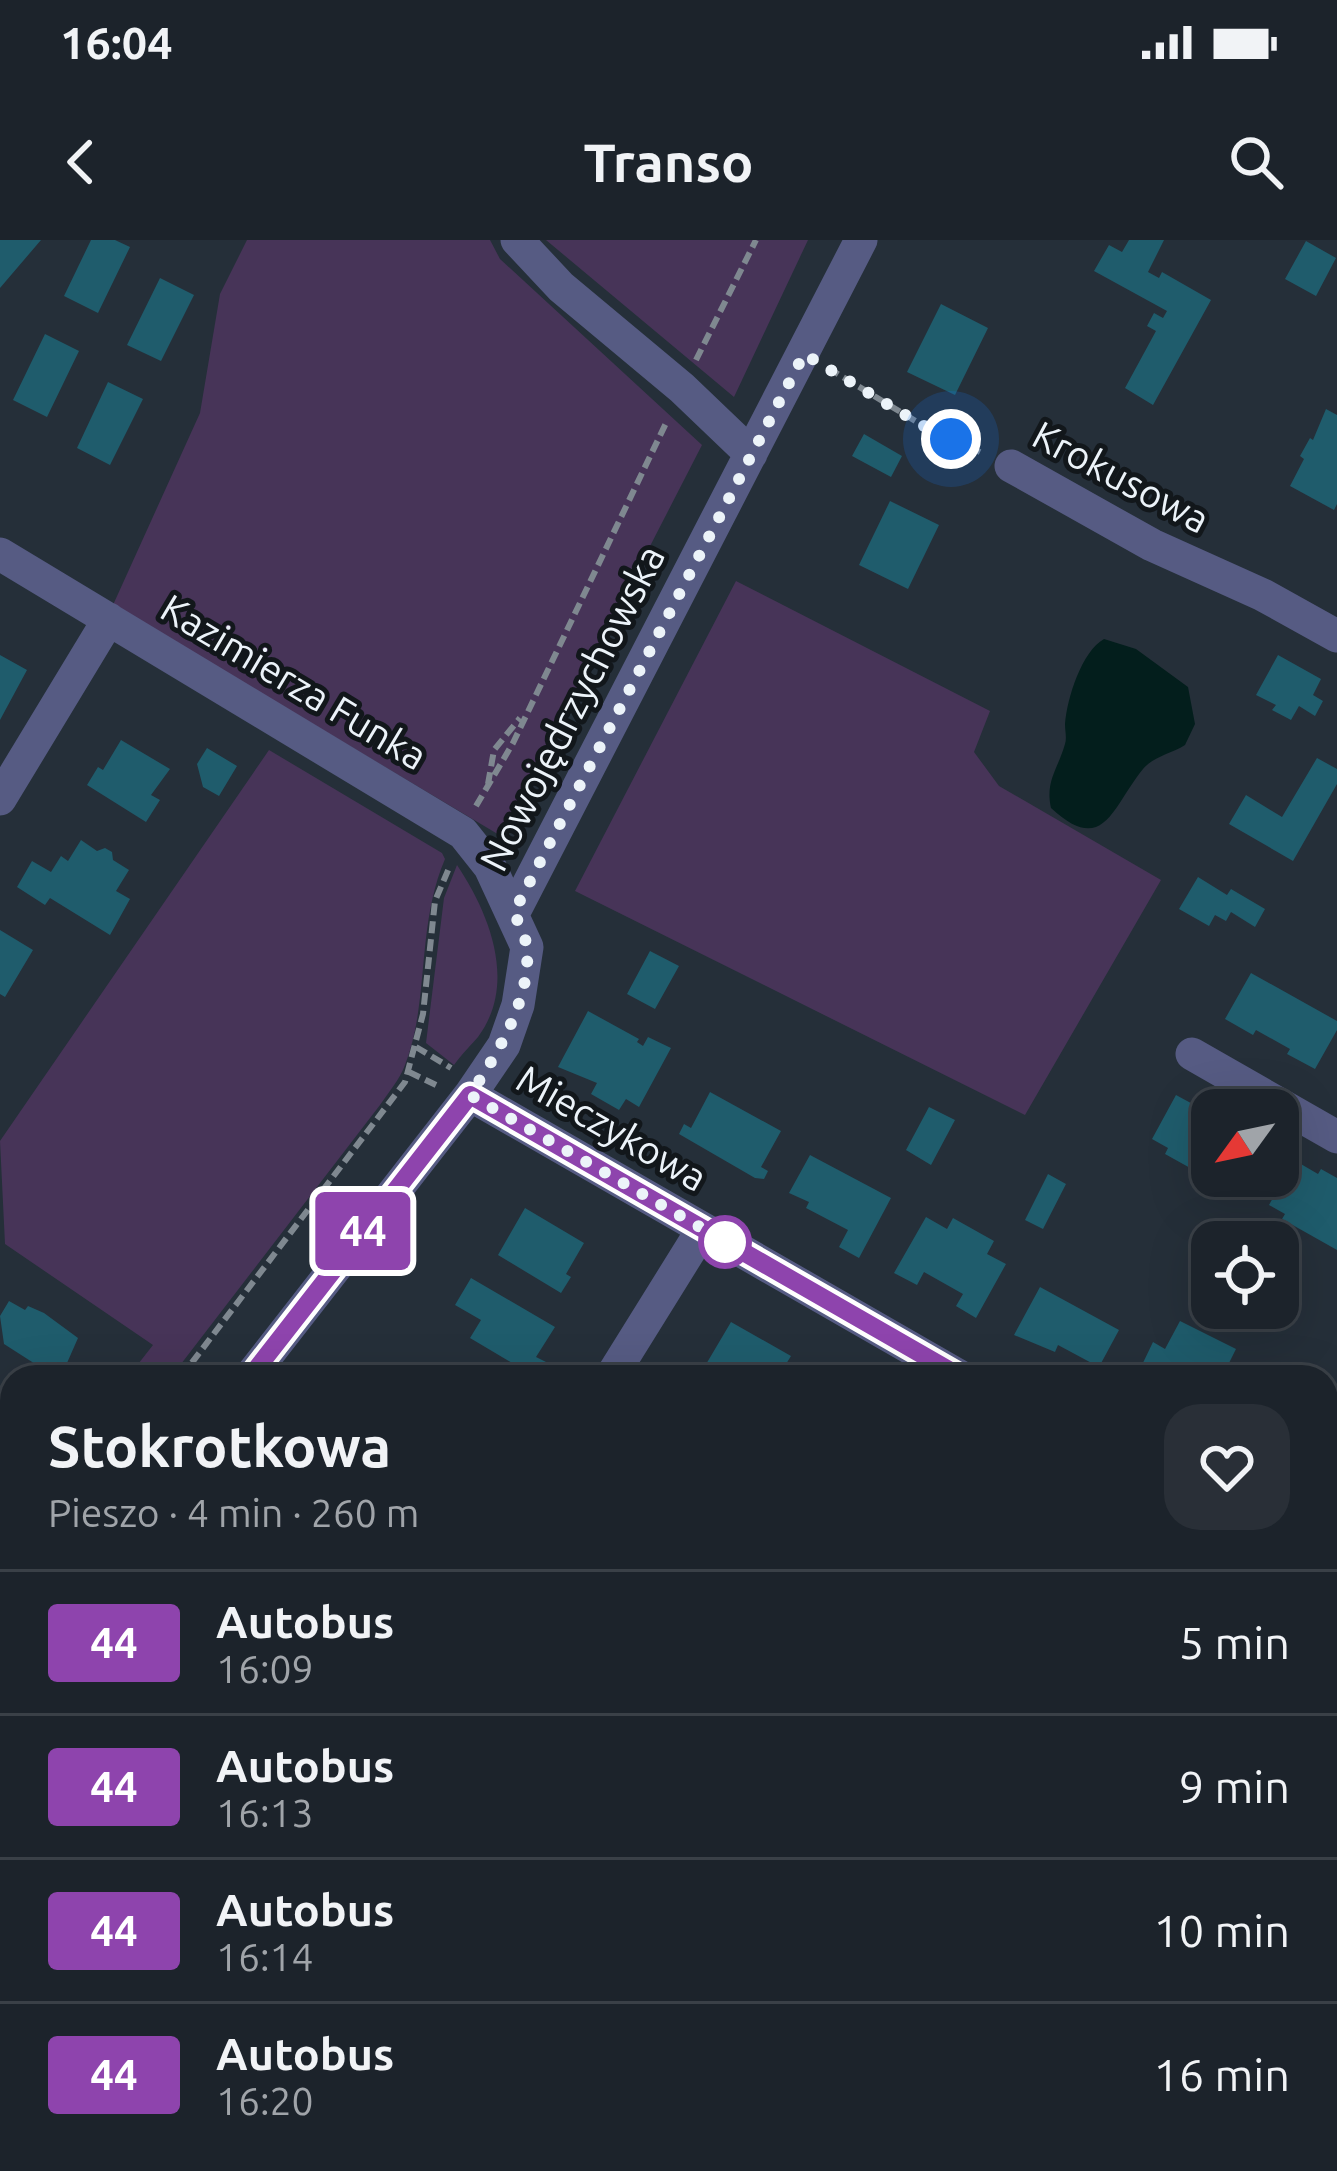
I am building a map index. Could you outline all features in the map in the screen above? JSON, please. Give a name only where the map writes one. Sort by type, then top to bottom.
[{"type":"street","points":[[517,240],[561,287],[682,388],[752,454]]},
{"type":"street","name":"Nowojędrzychowska","points":[[259,1365],[504,1045],[518,1004],[527,946],[514,912],[861,240]]},
{"type":"street","name":"Krokusowa","points":[[1011,466],[1152,545],[1263,595],[1337,637]]},
{"type":"street","name":"Kazimierza Funka","points":[[0,554],[463,833],[490,867],[514,912]]},
{"type":"street","points":[[0,799],[109,619]]},
{"type":"street","points":[[1192,1054],[1337,1137]]},
{"type":"street","name":"Mieczykowa","points":[[470,1095],[941,1365]]},
{"type":"street","points":[[618,1365],[703,1229]]},
{"type":"path","points":[[523,716],[494,750],[488,784],[513,743],[756,240]]},
{"type":"path","name":"Krokusowa","points":[[804,354],[922,425],[1011,466]]},
{"type":"path","points":[[191,1365],[405,1082],[423,1014],[435,901],[454,856]]},
{"type":"shaded area","points":[[247,240],[490,240],[500,259],[702,445],[501,836],[113,605],[200,413],[220,294]]},
{"type":"shaded area","points":[[546,240],[808,240],[734,397]]},
{"type":"shaded area","points":[[736,581],[990,711],[974,752],[999,786],[1161,880],[1025,1115],[575,891]]},
{"type":"shaded area","points":[[1104,639],[1136,649],[1188,687],[1195,724],[1185,745],[1143,769],[1105,821],[1083,828],[1051,808],[1050,790],[1066,742],[1072,689],[1089,654]]},
{"type":"shaded area","points":[[269,750],[442,853],[445,859],[430,911],[418,1015],[403,1070],[180,1365],[137,1365],[153,1345],[5,1244],[0,1141]]},
{"type":"shaded area","points":[[457,865],[488,926],[497,972],[490,1016],[454,1065],[426,1043],[444,898]]},
{"type":"building","points":[[0,240],[41,240],[0,288]]},
{"type":"building","points":[[91,240],[115,240],[130,247],[98,313],[64,296]]},
{"type":"building","points":[[1129,240],[1164,240],[1148,272],[1159,278],[1162,272],[1211,300],[1153,405],[1125,388],[1156,331],[1147,326],[1154,313],[1163,318],[1167,311],[1094,271],[1109,245],[1122,252]]},
{"type":"building","points":[[1306,241],[1336,258],[1316,296],[1285,279]]},
{"type":"building","points":[[160,278],[194,295],[161,361],[127,345]]},
{"type":"building","points":[[941,304],[988,328],[955,395],[907,372]]},
{"type":"building","points":[[45,334],[79,351],[47,417],[13,400]]},
{"type":"building","points":[[108,382],[143,399],[110,465],[77,448]]},
{"type":"building","points":[[1326,409],[1337,415],[1334,510],[1290,486],[1304,459],[1300,456],[1313,440]]},
{"type":"building","points":[[864,434],[902,456],[891,477],[852,456]]},
{"type":"building","points":[[890,501],[939,525],[908,589],[859,565]]},
{"type":"building","points":[[0,655],[27,670],[0,720]]},
{"type":"building","points":[[1278,655],[1321,679],[1313,695],[1323,701],[1315,716],[1299,706],[1291,720],[1256,695]]},
{"type":"building","points":[[121,740],[170,769],[151,795],[160,800],[146,822],[87,785],[98,767],[103,770]]},
{"type":"building","points":[[207,748],[237,766],[219,796],[203,787],[197,764]]},
{"type":"building","points":[[1317,758],[1337,769],[1337,784],[1293,861],[1229,824],[1246,795],[1282,817]]},
{"type":"building","points":[[81,840],[97,851],[112,852],[113,860],[129,870],[116,891],[130,899],[110,935],[50,898],[45,905],[17,887],[32,861],[51,872],[61,856],[68,861]]},
{"type":"building","points":[[1198,877],[1227,895],[1231,889],[1265,909],[1255,927],[1231,912],[1226,921],[1215,915],[1209,926],[1179,909]]},
{"type":"building","points":[[0,930],[33,950],[5,997],[0,994]]},
{"type":"building","points":[[650,951],[679,966],[655,1009],[627,994]]},
{"type":"building","points":[[1251,973],[1337,1021],[1337,1030],[1315,1069],[1256,1030],[1253,1035],[1225,1019]]},
{"type":"building","points":[[588,1011],[639,1039],[643,1046],[648,1037],[671,1048],[639,1107],[626,1099],[619,1110],[591,1094],[597,1083],[558,1067]]},
{"type":"building","points":[[710,1092],[781,1131],[761,1167],[768,1171],[764,1179],[679,1134],[684,1124],[691,1128]]},
{"type":"building","points":[[1176,1095],[1191,1103],[1191,1168],[1165,1154],[1168,1148],[1152,1139]]},
{"type":"building","points":[[929,1107],[955,1120],[931,1165],[906,1150]]},
{"type":"building","points":[[810,1155],[891,1198],[859,1258],[839,1247],[848,1230],[806,1208],[809,1202],[789,1193]]},
{"type":"building","points":[[1299,1163],[1337,1178],[1337,1250],[1299,1229],[1299,1221],[1282,1219],[1285,1214],[1269,1205],[1273,1197],[1299,1197]]},
{"type":"building","points":[[1048,1174],[1066,1184],[1043,1229],[1025,1220]]},
{"type":"building","points":[[525,1208],[584,1243],[561,1293],[498,1255]]},
{"type":"building","points":[[926,1217],[947,1229],[953,1218],[994,1241],[987,1254],[1006,1264],[976,1318],[956,1306],[963,1294],[924,1272],[917,1285],[894,1273]]},
{"type":"building","points":[[471,1278],[555,1327],[536,1357],[552,1365],[516,1365],[470,1338],[481,1320],[455,1305]]},
{"type":"building","points":[[1040,1287],[1119,1330],[1100,1365],[1058,1345],[1055,1352],[1014,1335]]},
{"type":"building","points":[[9,1301],[44,1313],[78,1338],[67,1363],[37,1365],[4,1344],[0,1316]]},
{"type":"building","points":[[1180,1321],[1236,1349],[1228,1365],[1142,1365],[1153,1342],[1165,1349]]},
{"type":"building","points":[[731,1322],[791,1356],[785,1365],[706,1365]]},
{"type":"bus line","name":"44","points":[[259,1365],[470,1095],[940,1365]]},
{"type":"route","points":[[725,1242],[740,1250],[470,1095],[504,1045],[518,1004],[527,946],[514,912],[804,354],[951,439]]}]
